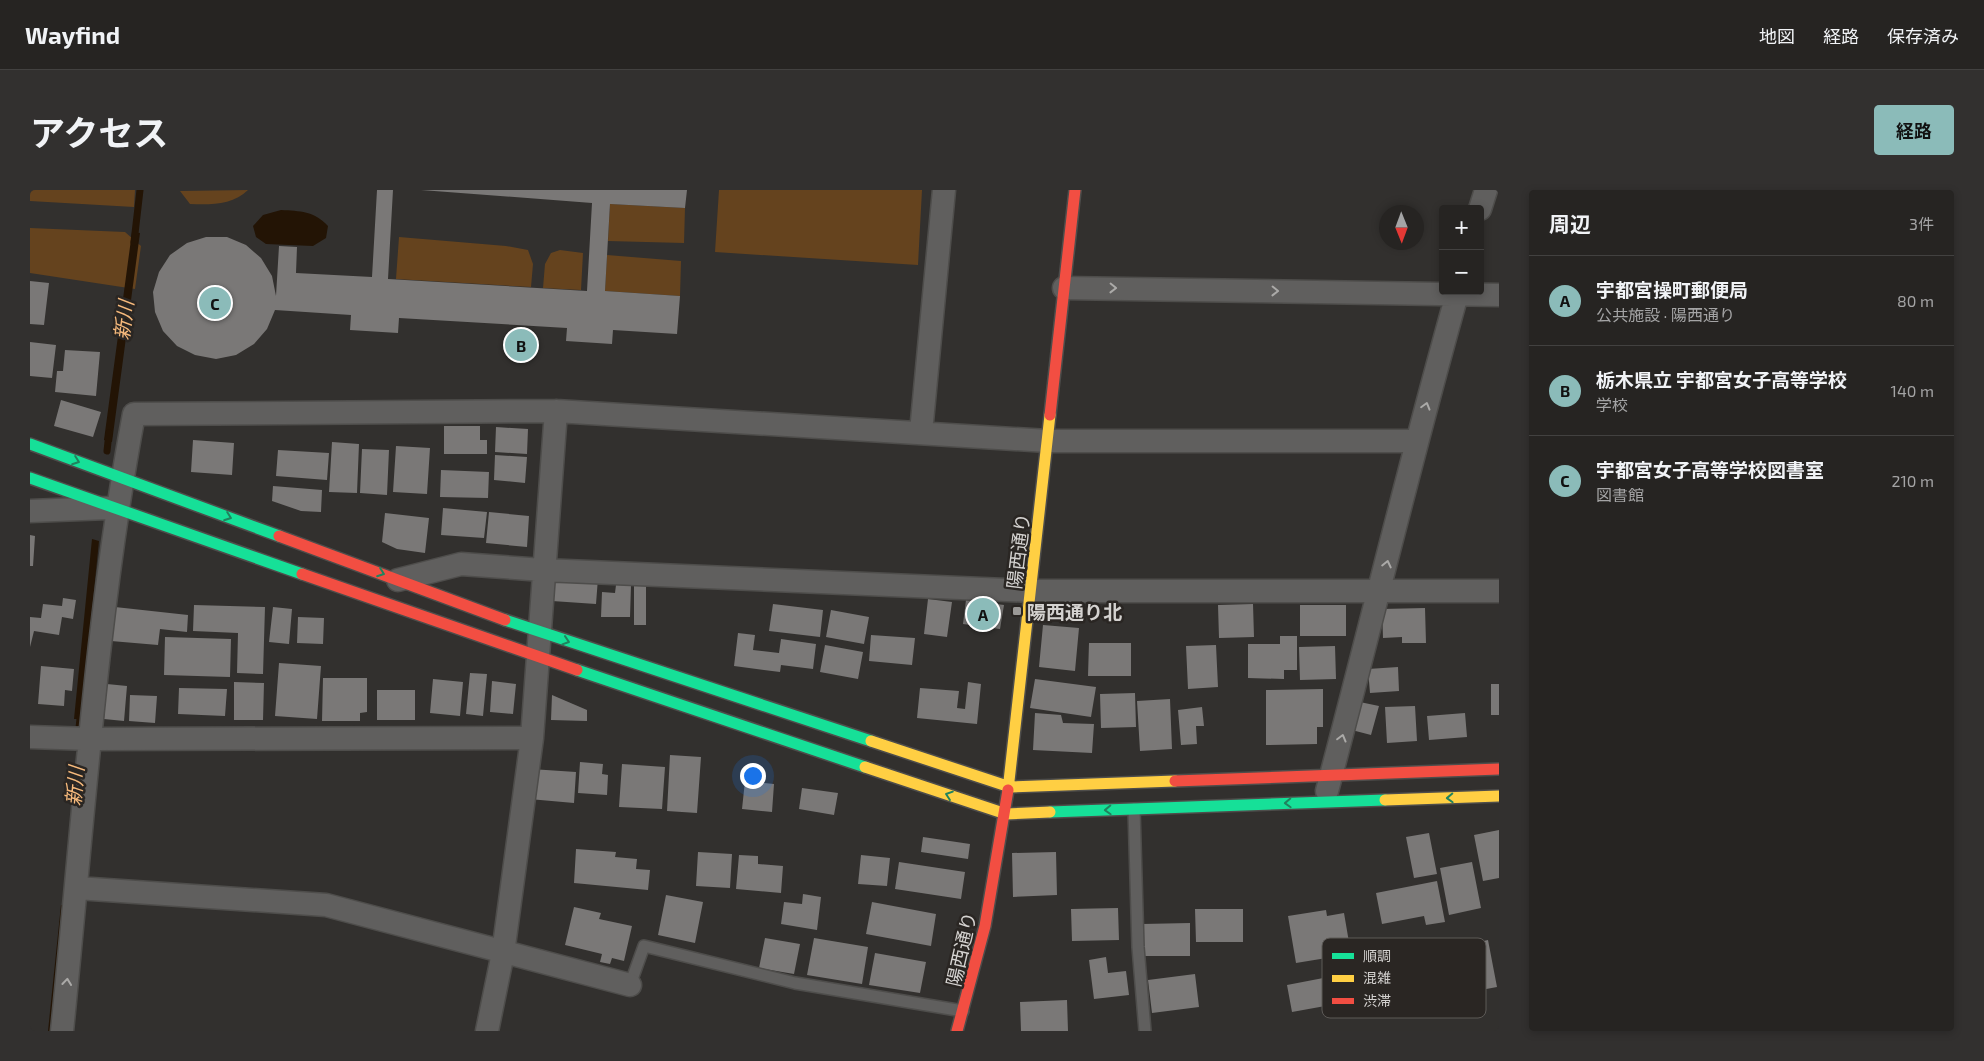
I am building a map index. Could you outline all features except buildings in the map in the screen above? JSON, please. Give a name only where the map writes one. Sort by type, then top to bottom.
[{"type":"street","points":[[921,432],[944,190]]},
{"type":"street","name":"陽西通り","points":[[958,1031],[990,902],[1010,787],[1074,190]]},
{"type":"street","points":[[1482,205],[1486,190]]},
{"type":"street","points":[[1064,288],[1439,293]]},
{"type":"street","points":[[1484,294],[1499,295]]},
{"type":"street","points":[[1325,802],[1380,593],[1416,441],[1456,295]]},
{"type":"street","points":[[486,1031],[503,953],[532,738],[556,410]]},
{"type":"street","points":[[62,1031],[90,739],[122,478],[134,414],[556,410],[1048,441],[1416,441]]},
{"type":"street","points":[[30,444],[539,632],[1010,787],[1499,769]]},
{"type":"street","points":[[30,478],[537,657],[1006,814],[1499,796]]},
{"type":"street","points":[[30,511],[119,508]]},
{"type":"street","points":[[398,580],[461,564],[543,570],[1031,592],[1499,592]]},
{"type":"street","points":[[30,737],[90,739],[532,738]]},
{"type":"street","points":[[77,888],[326,905],[630,985]]},
{"type":"lane","points":[[1134,809],[1138,947],[1145,1031]]},
{"type":"lane","points":[[630,985],[644,946],[795,983],[964,1011]]},
{"type":"shaded area","points":[[30,190],[135,190],[134,207],[30,201]]},
{"type":"shaded area","points":[[248,190],[235,199],[221,203],[205,204],[190,204],[180,191]]},
{"type":"shaded area","points":[[719,190],[922,190],[918,265],[715,252]]},
{"type":"shaded area","points":[[610,204],[685,208],[684,243],[608,241]]},
{"type":"shaded area","points":[[30,228],[125,232],[141,246],[135,289],[30,273]]},
{"type":"shaded area","points":[[399,237],[506,246],[528,250],[533,264],[531,287],[396,279]]},
{"type":"shaded area","points":[[560,250],[583,253],[581,290],[543,288],[545,264],[551,253]]},
{"type":"shaded area","points":[[607,255],[681,261],[680,296],[605,291]]},
{"type":"water","points":[[281,210],[301,212],[317,217],[328,226],[326,238],[313,246],[266,244],[256,237],[253,226],[263,215]]},
{"type":"water","points":[[132,232],[140,233],[112,442],[104,440]]},
{"type":"water","points":[[92,539],[99,541],[81,719],[74,719]]},
{"type":"water","points":[[61,905],[67,907],[55,1031],[48,1031]]},
{"type":"waterway","name":"新川","points":[[134,242],[140,190]]},
{"type":"waterway","name":"新川","points":[[107,451],[109,433]]},
{"type":"waterway","name":"新川","points":[[78,737],[81,710]]},
{"type":"traffic: fast","points":[[30,444],[279,536]]},
{"type":"traffic: fast","points":[[30,478],[302,574]]},
{"type":"traffic: fast","points":[[505,620],[871,741]]},
{"type":"traffic: fast","points":[[577,670],[865,767]]},
{"type":"traffic: fast","points":[[1050,812],[1385,800]]},
{"type":"traffic: slow","points":[[1008,790],[1050,415]]},
{"type":"traffic: slow","points":[[871,741],[1010,787],[1175,781]]},
{"type":"traffic: slow","points":[[865,767],[1006,814],[1050,812]]},
{"type":"traffic: slow","points":[[1385,800],[1499,796]]},
{"type":"traffic: jam","points":[[1050,415],[1075,190]]},
{"type":"traffic: jam","points":[[279,536],[505,620]]},
{"type":"traffic: jam","points":[[302,574],[577,670]]},
{"type":"traffic: jam","points":[[1175,781],[1499,769]]},
{"type":"traffic: jam","points":[[957,1031],[985,926],[1008,790]]},
{"type":"place","name":"宇都宮女子高等学校図書室","points":[[215,303]]},
{"type":"place","name":"栃木県立 宇都宮女子高等学校","points":[[521,345]]},
{"type":"place","name":"陽西通り北","points":[[1017,611]]},
{"type":"place","name":"宇都宮操町郵便局","points":[[983,614]]}]
